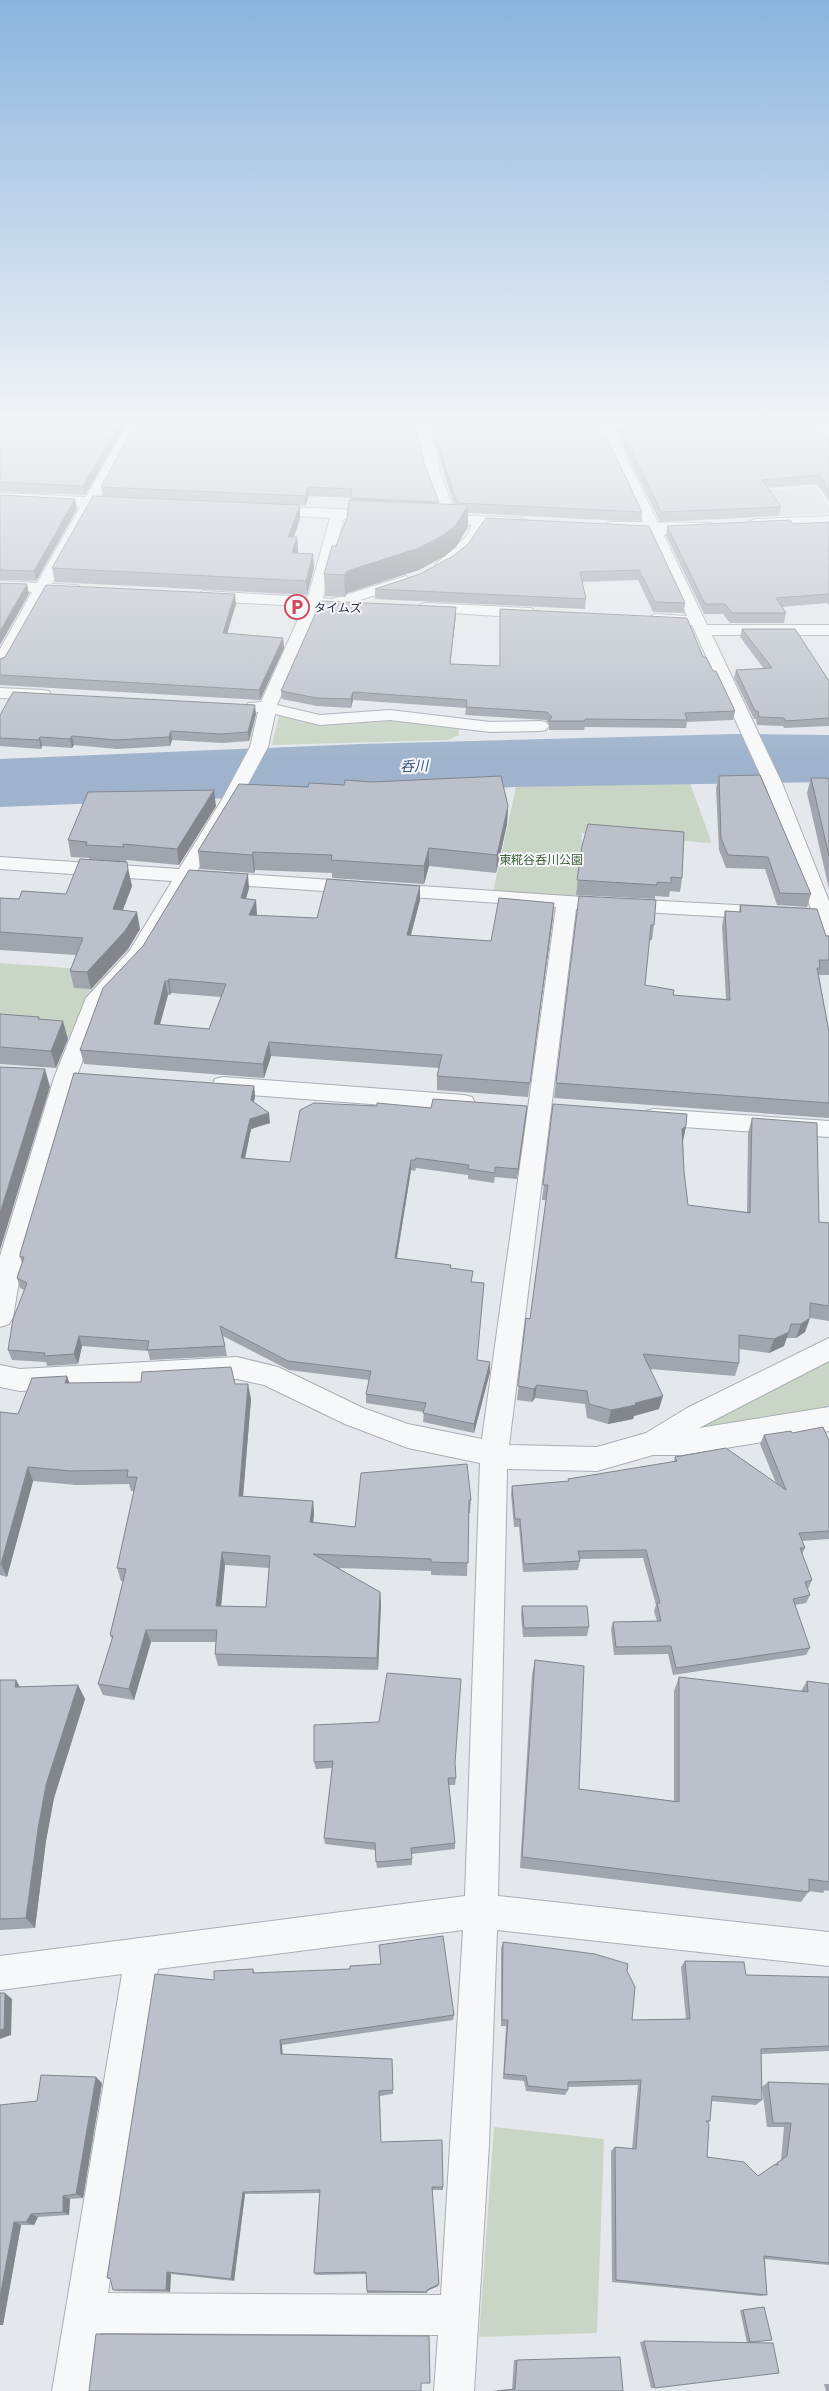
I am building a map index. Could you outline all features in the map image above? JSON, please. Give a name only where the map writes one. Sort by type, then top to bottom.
[{"type":"street","points":[[0,663],[71,535]]},
{"type":"street","points":[[0,1318],[10,1264],[66,1076],[96,998],[137,954],[230,801],[258,747],[268,708],[314,602],[332,535]]},
{"type":"street","points":[[336,603],[423,574],[445,564],[474,538],[475,535]]},
{"type":"street","points":[[657,535],[773,783],[826,916],[829,944]]},
{"type":"street","points":[[0,586],[90,591]]},
{"type":"street","points":[[188,596],[375,605]]},
{"type":"street","points":[[413,607],[549,614]]},
{"type":"street","points":[[643,618],[700,625],[829,630]]},
{"type":"street","points":[[0,693],[60,696]]},
{"type":"street","points":[[239,707],[268,708],[320,720],[390,715],[490,727],[540,726]]},
{"type":"street","points":[[0,863],[567,902],[826,916]]},
{"type":"street","points":[[454,2391],[480,1911],[494,1454],[567,902]]},
{"type":"street","points":[[202,1083],[484,1104]]},
{"type":"street","points":[[634,1116],[829,1130]]},
{"type":"street","points":[[0,1376],[20,1380],[237,1368],[269,1375],[354,1416],[408,1436],[514,1458],[597,1458],[653,1442],[696,1416],[829,1349]]},
{"type":"street","points":[[653,1442],[683,1442],[829,1420]]},
{"type":"street","points":[[0,1973],[480,1911],[829,1949]]},
{"type":"street","points":[[72,2391],[143,1954]]},
{"type":"street","points":[[85,2313],[459,2315]]},
{"type":"green space","points":[[279,715],[347,722],[391,720],[458,728],[459,735],[448,740],[272,745]]},
{"type":"green space","name":"東糀谷呑川公園","points":[[690,783],[711,841],[709,843],[582,833],[579,903],[492,897],[516,787]]},
{"type":"green space","points":[[0,963],[109,971],[91,993],[72,1038],[0,1032]]},
{"type":"green space","points":[[829,1354],[829,1413],[688,1437],[702,1416]]},
{"type":"green space","points":[[494,2127],[604,2139],[597,2333],[479,2337]]},
{"type":"water","name":"呑川","points":[[735,734],[829,735],[829,782],[516,787],[0,807],[0,759],[361,744]]},
{"type":"building","points":[[0,535],[55,535],[34,571],[0,570]]},
{"type":"building","points":[[71,535],[289,535],[288,537],[297,537],[292,553],[313,554],[306,581],[52,568]]},
{"type":"building","points":[[340,535],[444,535],[419,548],[347,571],[344,575],[324,574],[332,546],[336,546]]},
{"type":"building","points":[[475,535],[653,535],[685,603],[655,602],[639,570],[580,572],[586,599],[375,589],[420,574],[453,556],[468,544]]},
{"type":"building","points":[[671,535],[829,535],[829,594],[776,598],[786,613],[732,613],[725,604],[705,604]]},
{"type":"building","points":[[0,583],[27,584],[0,631]]},
{"type":"building","points":[[46,585],[235,594],[223,633],[283,638],[259,690],[0,675],[0,659],[5,657]]},
{"type":"building","points":[[321,601],[456,607],[450,664],[500,666],[500,609],[687,618],[703,657],[706,657],[713,671],[716,671],[735,711],[685,713],[687,720],[585,719],[585,721],[549,721],[552,717],[547,712],[466,707],[467,700],[353,692],[351,699],[317,698],[281,691]]},
{"type":"building","points":[[742,629],[795,629],[829,681],[829,718],[786,721],[784,718],[759,717],[758,711],[755,711],[736,670],[772,668]]},
{"type":"building","points":[[13,692],[255,705],[248,732],[221,734],[171,731],[169,737],[116,740],[72,736],[70,739],[40,737],[39,740],[0,738],[0,715]]},
{"type":"building","points":[[760,775],[811,894],[780,893],[768,857],[728,855],[721,838],[719,776]]},
{"type":"building","points":[[501,776],[508,806],[497,855],[429,848],[424,866],[331,860],[332,855],[253,852],[252,855],[198,851],[239,784],[308,787],[309,783],[344,785],[345,780],[372,782]]},
{"type":"building","points":[[811,778],[829,779],[829,856]]},
{"type":"building","points":[[214,790],[177,849],[123,844],[124,847],[86,845],[87,842],[68,840],[88,792]]},
{"type":"building","points":[[588,824],[684,832],[682,878],[671,877],[671,883],[657,882],[657,885],[577,880],[582,846]]},
{"type":"building","points":[[80,859],[127,862],[128,869],[113,909],[137,912],[125,931],[87,972],[70,971],[83,938],[0,932],[0,898],[19,899],[22,891],[66,894]]},
{"type":"building","points":[[189,870],[248,874],[241,898],[256,900],[249,915],[317,918],[327,879],[420,886],[407,935],[491,941],[499,898],[554,903],[530,1083],[437,1076],[442,1055],[269,1042],[263,1064],[80,1050],[103,988],[143,946]],"holes":[[[169,979],[226,984],[209,1029],[154,1024],[165,981]]]},
{"type":"building","points":[[579,896],[656,900],[654,925],[651,925],[645,985],[674,990],[673,995],[730,1000],[725,911],[741,912],[740,905],[817,909],[826,936],[829,936],[829,960],[819,960],[820,968],[817,968],[829,1032],[829,1103],[556,1083]]},
{"type":"building","points":[[0,1014],[63,1021],[51,1051],[0,1047]]},
{"type":"building","points":[[0,1067],[45,1069],[0,1213]]},
{"type":"building","points":[[74,1073],[254,1086],[251,1100],[269,1113],[250,1119],[241,1158],[290,1162],[300,1110],[314,1103],[377,1106],[377,1103],[431,1108],[433,1099],[527,1106],[518,1169],[495,1167],[495,1173],[468,1169],[469,1165],[416,1158],[411,1160],[395,1258],[451,1265],[450,1268],[473,1271],[471,1282],[484,1283],[477,1360],[490,1362],[474,1424],[423,1413],[426,1403],[366,1394],[371,1371],[288,1361],[220,1326],[225,1346],[147,1350],[149,1341],[79,1336],[74,1354],[44,1356],[45,1353],[8,1350],[13,1319],[27,1283],[17,1278],[24,1257],[20,1257],[20,1254]]},
{"type":"building","points":[[553,1104],[687,1114],[686,1126],[682,1129],[688,1205],[750,1213],[752,1118],[817,1123],[819,1222],[829,1223],[829,1306],[810,1303],[810,1318],[801,1324],[791,1324],[789,1332],[774,1339],[739,1335],[739,1363],[643,1354],[663,1396],[635,1403],[636,1405],[611,1410],[589,1404],[587,1391],[537,1385],[534,1389],[518,1386],[526,1318],[530,1319],[548,1185],[543,1185]]},
{"type":"building","points":[[231,1367],[235,1384],[248,1384],[239,1496],[313,1501],[310,1522],[355,1527],[361,1473],[467,1464],[471,1500],[469,1500],[468,1563],[431,1562],[431,1559],[313,1554],[380,1592],[377,1658],[215,1654],[217,1630],[146,1630],[129,1689],[98,1684],[113,1636],[110,1635],[126,1569],[117,1568],[137,1477],[127,1477],[128,1470],[71,1471],[28,1467],[0,1564],[0,1412],[18,1414],[32,1378],[67,1376],[65,1383],[141,1382],[142,1372]],"holes":[[[222,1552],[270,1556],[266,1607],[216,1606]]]},
{"type":"building","points":[[823,1427],[829,1441],[829,1531],[799,1533],[805,1548],[800,1548],[812,1580],[805,1582],[810,1595],[793,1599],[810,1648],[676,1668],[671,1646],[616,1647],[613,1622],[661,1621],[657,1603],[660,1603],[646,1550],[578,1551],[580,1561],[524,1564],[520,1519],[515,1519],[512,1486],[569,1481],[568,1479],[677,1461],[675,1457],[726,1448],[786,1490],[764,1435],[791,1431],[792,1433]]},
{"type":"building","points":[[522,1606],[587,1606],[589,1627],[524,1628]]},
{"type":"building","points":[[535,1660],[584,1666],[579,1789],[679,1802],[679,1677],[808,1692],[807,1681],[829,1684],[829,1882],[809,1879],[809,1892],[522,1857]]},
{"type":"building","points":[[387,1673],[461,1679],[455,1763],[456,1778],[448,1778],[455,1843],[411,1848],[412,1859],[376,1862],[375,1843],[324,1838],[333,1761],[314,1762],[314,1725],[379,1722]]},
{"type":"building","points":[[0,1680],[16,1680],[15,1687],[78,1685],[46,1785],[26,1918],[0,1919]]},
{"type":"building","points":[[443,1936],[454,2015],[280,2040],[281,2054],[392,2059],[393,2090],[379,2091],[381,2142],[442,2140],[443,2187],[432,2187],[439,2284],[427,2290],[427,2292],[367,2291],[366,2272],[314,2273],[320,2190],[243,2192],[231,2279],[167,2272],[166,2290],[113,2290],[110,2278],[107,2278],[155,1974],[214,1980],[214,1971],[253,1969],[253,1973],[350,1969],[350,1966],[381,1964],[379,1945]]},
{"type":"building","points":[[503,1942],[595,1954],[628,1964],[627,1971],[635,1987],[632,2020],[690,2019],[685,1961],[744,1962],[746,1975],[829,1977],[829,2046],[761,2049],[762,2100],[712,2096],[710,2121],[706,2121],[709,2124],[707,2157],[744,2162],[758,2176],[774,2165],[778,2165],[777,2163],[787,2156],[791,2123],[773,2123],[768,2082],[829,2084],[829,2263],[764,2256],[767,2295],[616,2280],[615,2147],[636,2149],[641,2080],[568,2082],[568,2090],[528,2086],[526,2076],[504,2074],[508,2020],[502,2020]]},
{"type":"building","points":[[0,1993],[5,1993],[4,2029],[0,2030]]},
{"type":"building","points":[[41,2075],[96,2077],[76,2194],[63,2196],[63,2212],[31,2214],[26,2222],[14,2222],[0,2297],[0,2105],[37,2101]]},
{"type":"building","points":[[764,2307],[772,2340],[750,2342],[743,2310]]},
{"type":"building","points":[[96,2334],[429,2336],[430,2383],[421,2383],[421,2391],[89,2391]]},
{"type":"building","points":[[644,2341],[773,2343],[779,2373],[655,2388]]},
{"type":"building","points":[[620,2357],[623,2391],[497,2391],[515,2389],[517,2360]]},
{"type":"place","name":"タイムズ","points":[[297,607]]}]
